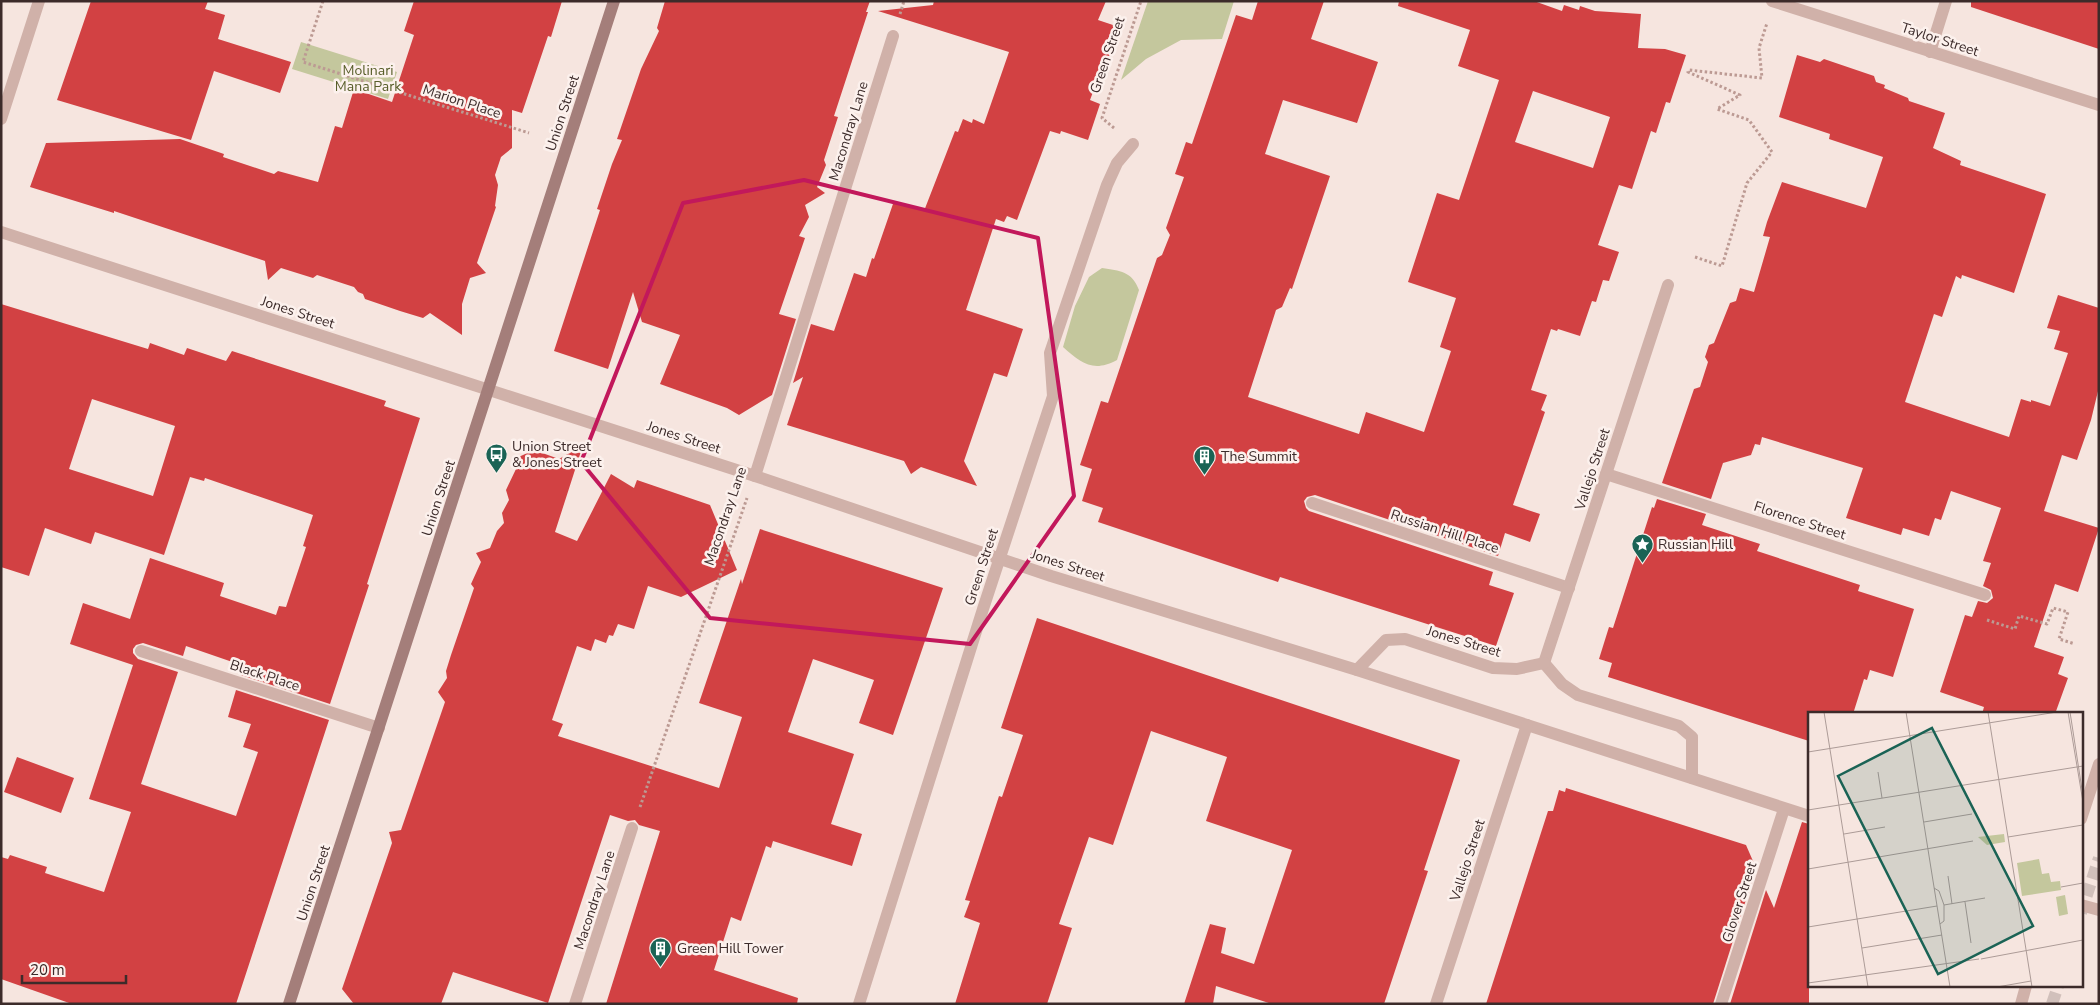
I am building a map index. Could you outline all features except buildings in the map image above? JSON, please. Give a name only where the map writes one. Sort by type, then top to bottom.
[{"type":"street","points":[[1,119],[39,1]]},
{"type":"street","name":"Union Street","points":[[289,1004],[614,1]]},
{"type":"street","name":"Taylor Street","points":[[1772,1],[2099,105]]},
{"type":"street","points":[[1930,52],[1946,1]]},
{"type":"street","name":"Macondray Lane","points":[[755,476],[894,36]]},
{"type":"street","name":"Green Street","points":[[859,1004],[1053,396],[1050,353],[1106,185],[1117,163],[1132,144]]},
{"type":"street","name":"Jones Street","points":[[1,232],[755,476],[1000,559],[1357,670],[1808,816]]},
{"type":"street","name":"Vallejo Street","points":[[1544,663],[1668,285]]},
{"type":"street","name":"Florence Street","points":[[1606,474],[1985,595]]},
{"type":"street","name":"Russian Hill Place","points":[[1312,503],[1569,588]]},
{"type":"street","name":"Jones Street","points":[[1357,670],[1386,640],[1405,639],[1493,668],[1517,669],[1544,663]]},
{"type":"street","name":"Black Place","points":[[141,651],[379,728]]},
{"type":"street","points":[[1544,663],[1562,684],[1578,695],[1679,726],[1692,737],[1692,778]]},
{"type":"street","name":"Vallejo Street","points":[[1436,1004],[1527,725]]},
{"type":"street","points":[[2082,816],[2099,764]]},
{"type":"street","name":"Glover Street","points":[[1722,1004],[1784,808]]},
{"type":"street","name":"Macondray Lane","points":[[576,1004],[632,828]]},
{"type":"street","points":[[2082,904],[2099,910]]},
{"type":"street","points":[[2021,1004],[2025,988]]},
{"type":"path","name":"Marion Place","points":[[323,1],[303,62],[529,134]]},
{"type":"path","name":"Green Street","points":[[1102,118],[1141,1]]},
{"type":"path","points":[[1695,257],[1722,266],[1747,184],[1772,152],[1749,120],[1717,109],[1740,95],[1688,72],[1689,70],[1762,78],[1759,48]]},
{"type":"path","name":"Macondray Lane","points":[[632,828],[755,476]]},
{"type":"path","points":[[2007,627],[2015,630],[2019,616],[2048,624],[2053,608],[2068,612],[2059,639],[2075,644]]},
{"type":"highlighted area","points":[[804,180],[1038,238],[1074,496],[970,644],[710,618],[581,462],[683,203]]},
{"type":"green space","points":[[1148,1],[1234,1],[1222,39],[1181,40],[1146,59],[1121,80]]},
{"type":"green space","name":"Molinari Mana Park","points":[[301,42],[397,72],[388,99],[292,69]]},
{"type":"green space","points":[[1102,268],[1120,271],[1129,275],[1139,290],[1117,360],[1109,364],[1094,366],[1082,362],[1063,347],[1075,306],[1089,277]]},
{"type":"tunnel","points":[[2082,910],[2099,858]]},
{"type":"tunnel","points":[[2052,1004],[2057,988]]},
{"type":"place","name":"Union Street & Jones Street","points":[[496,473]]},
{"type":"place","name":"The Summit","points":[[1205,475]]},
{"type":"place","name":"Russian Hill","points":[[1642,563]]},
{"type":"place","name":"Green Hill Tower","points":[[661,967]]}]
